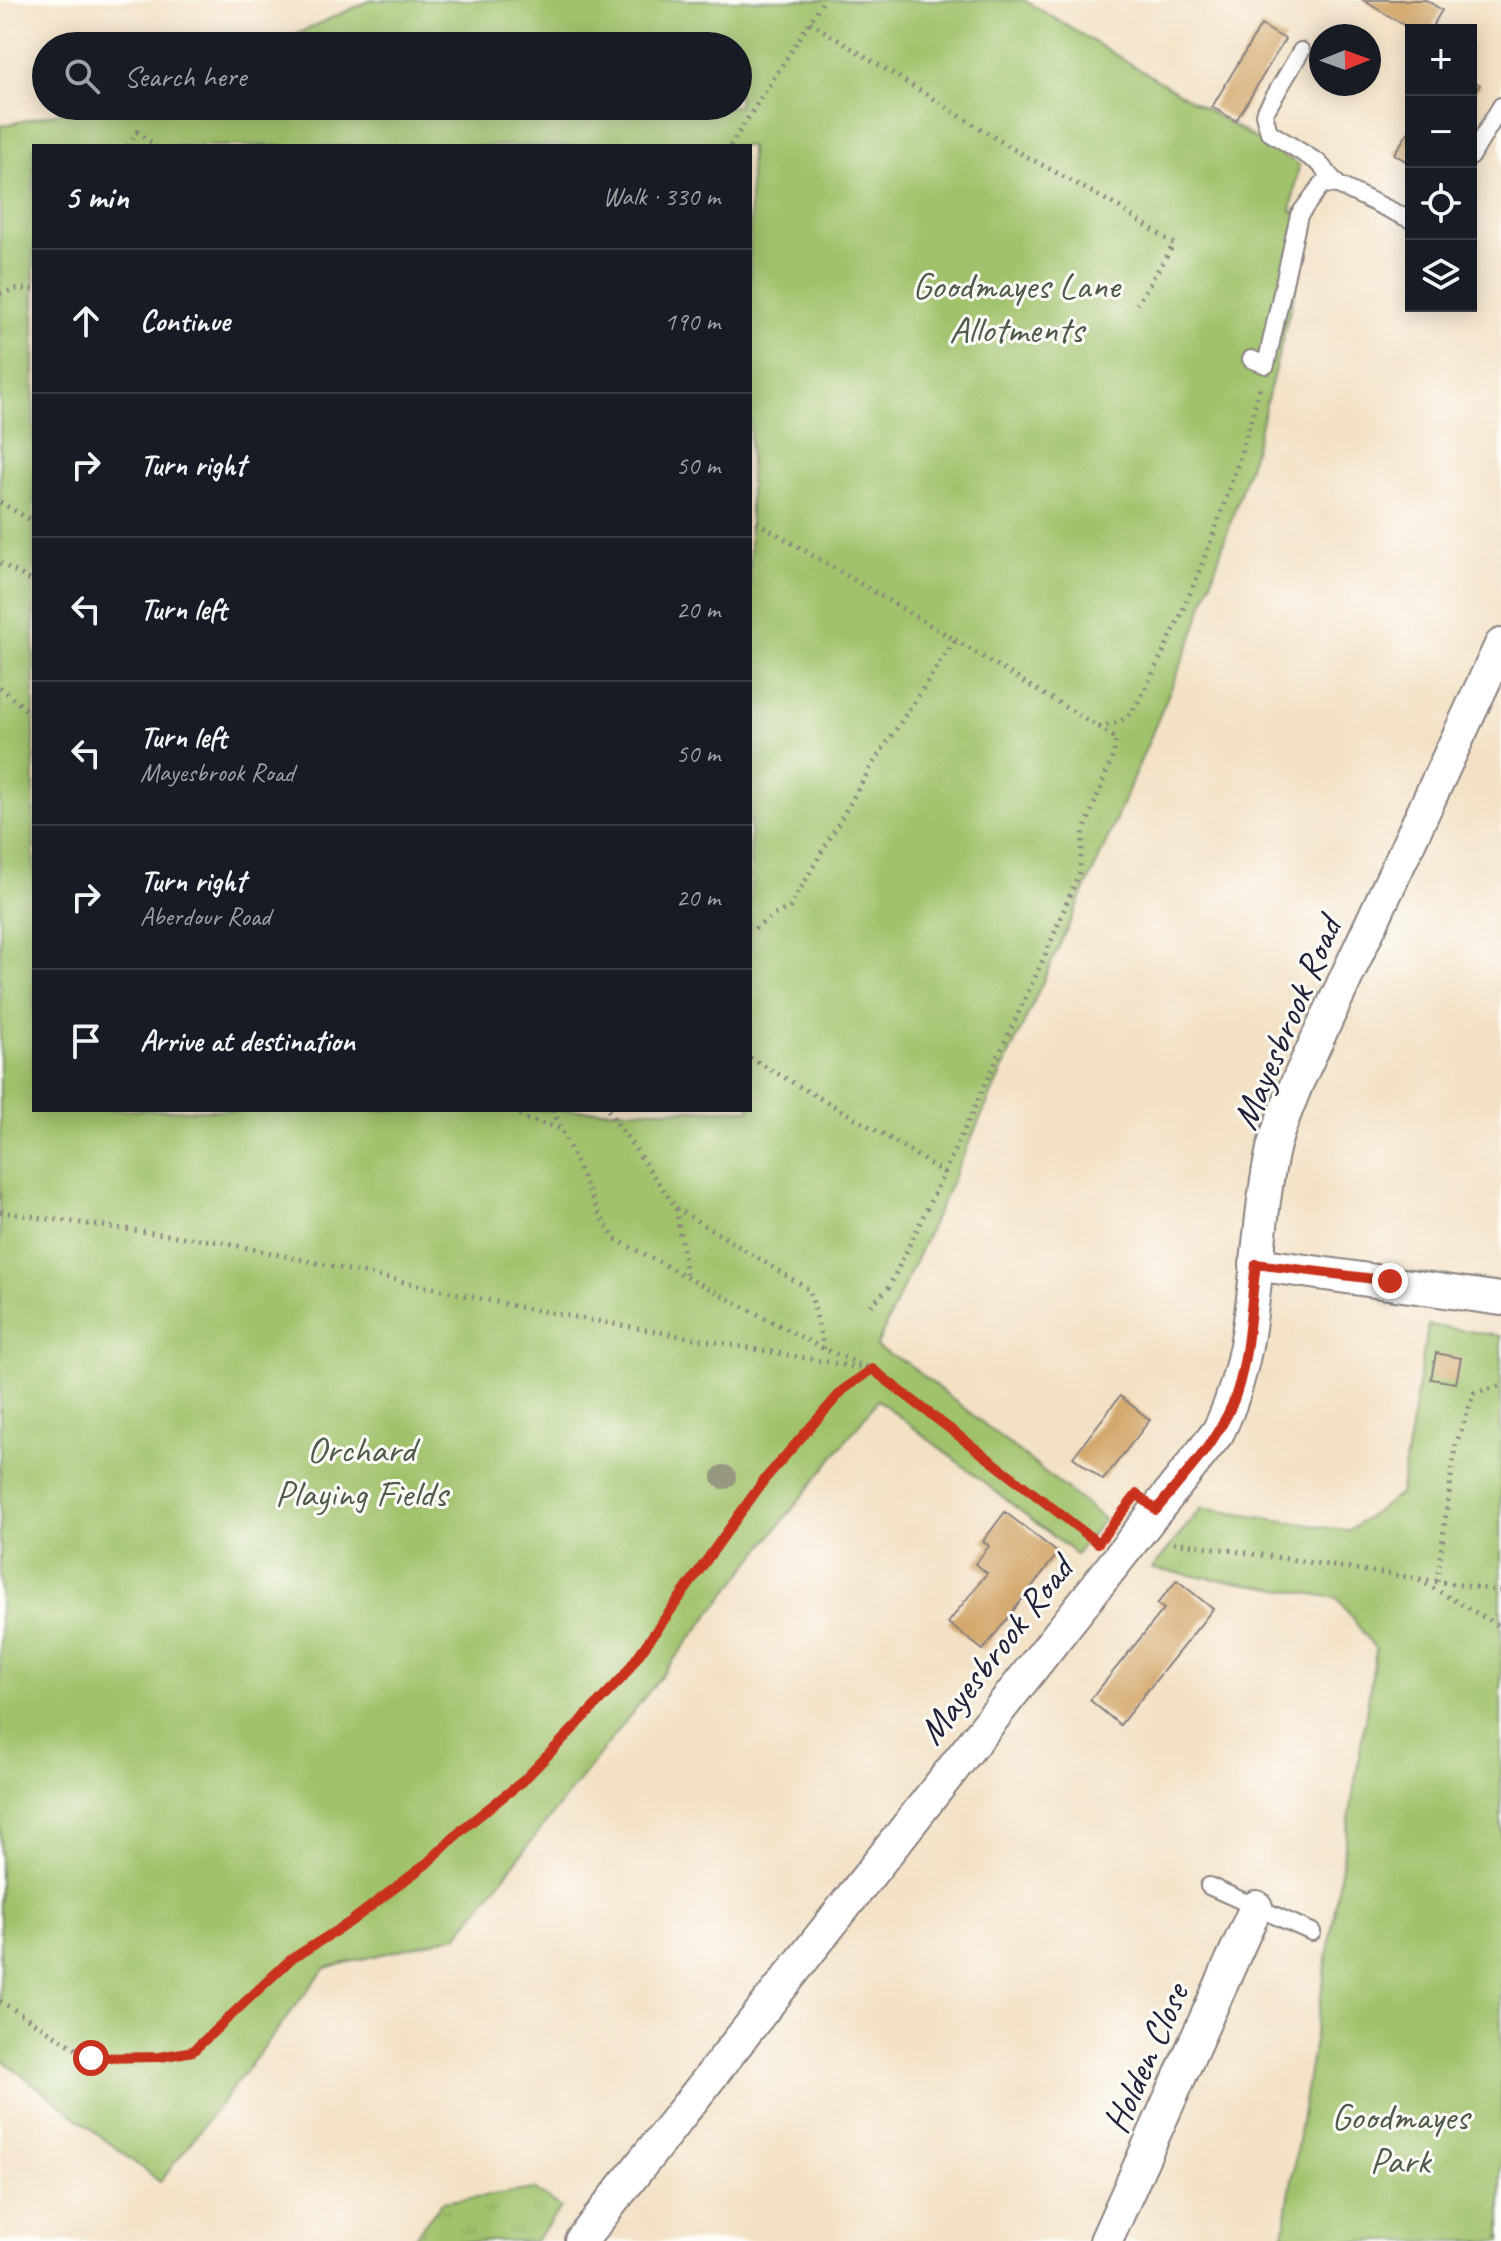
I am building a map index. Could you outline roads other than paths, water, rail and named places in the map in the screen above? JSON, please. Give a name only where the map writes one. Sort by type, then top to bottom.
[{"type":"street","name":"Mayesbrook Road","points":[[581,2241],[1218,1432],[1233,1402],[1242,1366],[1273,1148],[1296,1085],[1501,645]]},
{"type":"street","points":[[1256,1264],[1501,1299]]},
{"type":"street","name":"Holden Close","points":[[1106,2241],[1256,1907]]},
{"type":"lane","points":[[1301,51],[1264,114],[1269,132],[1319,163],[1338,185]]},
{"type":"lane","points":[[1477,147],[1501,106]]},
{"type":"lane","points":[[1258,362],[1299,215],[1322,184],[1338,185],[1405,217]]},
{"type":"lane","points":[[1209,1886],[1312,1932]]},
{"type":"park label","name":"Goodmayes Lane Allotments","points":[[1016,307]]},
{"type":"park label","name":"Orchard Playing Fields","points":[[361,1471]]},
{"type":"park label","name":"Goodmayes Park","points":[[1400,2138]]}]
